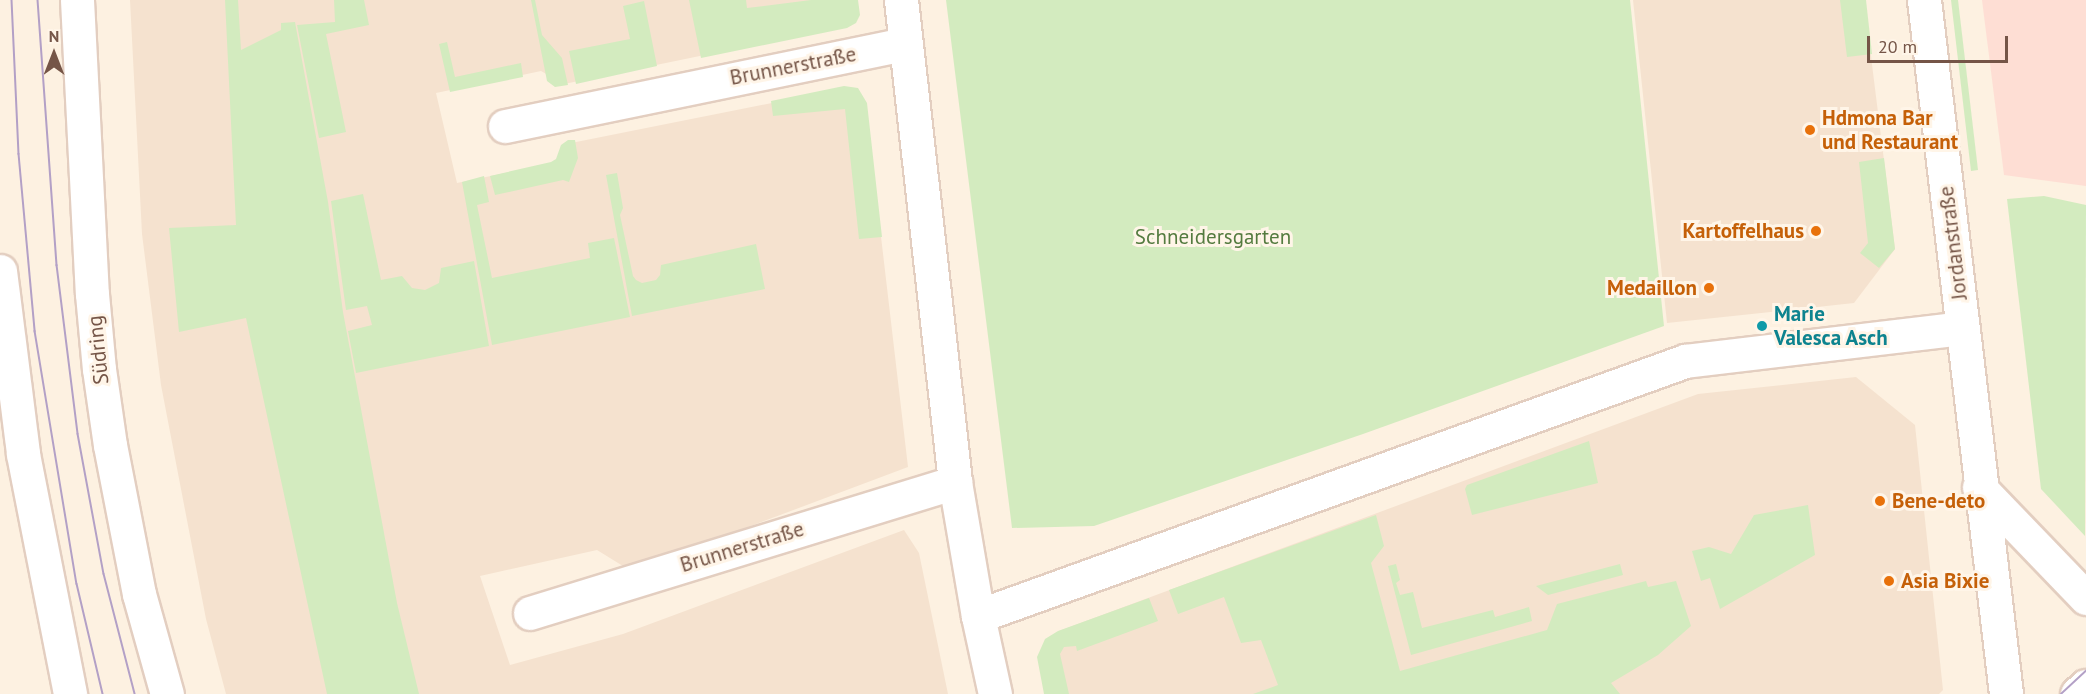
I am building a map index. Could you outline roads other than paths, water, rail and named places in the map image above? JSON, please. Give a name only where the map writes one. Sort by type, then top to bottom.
[{"type":"street","name":"Südring","points":[[77,0],[92,294],[99,369],[110,444],[137,583],[166,694]]},
{"type":"street","points":[[901,0],[955,482],[978,616],[996,694]]},
{"type":"street","name":"Jordanstraße","points":[[1924,0],[1979,487],[2006,694]]},
{"type":"street","name":"Brunnerstraße","points":[[505,126],[906,44]]},
{"type":"street","points":[[0,271],[23,454],[70,694]]},
{"type":"street","points":[[978,616],[1685,361],[1962,328]]},
{"type":"street","name":"Brunnerstraße","points":[[530,613],[955,482]]},
{"type":"street","points":[[1979,487],[2086,598]]},
{"type":"street","points":[[2077,694],[2086,686]]},
{"type":"tram line","points":[[12,0],[19,154],[35,331],[77,584],[103,694]]},
{"type":"tram line","points":[[38,0],[57,265],[78,434],[104,574],[135,694]]},
{"type":"tram line","points":[[2061,694],[2086,671]]},
{"type":"place","name":"Hdmona Bar und Restaurant","points":[[1810,130]]},
{"type":"place","name":"Kartoffelhaus","points":[[1816,231]]},
{"type":"place","name":"Medaillon","points":[[1709,288]]},
{"type":"place","name":"Marie Valesca Asch","points":[[1762,326]]},
{"type":"place","name":"Bene-deto","points":[[1880,501]]},
{"type":"place","name":"Asia Bixie","points":[[1889,581]]},
{"type":"park label","name":"Schneidersgarten","points":[[1213,237]]}]
